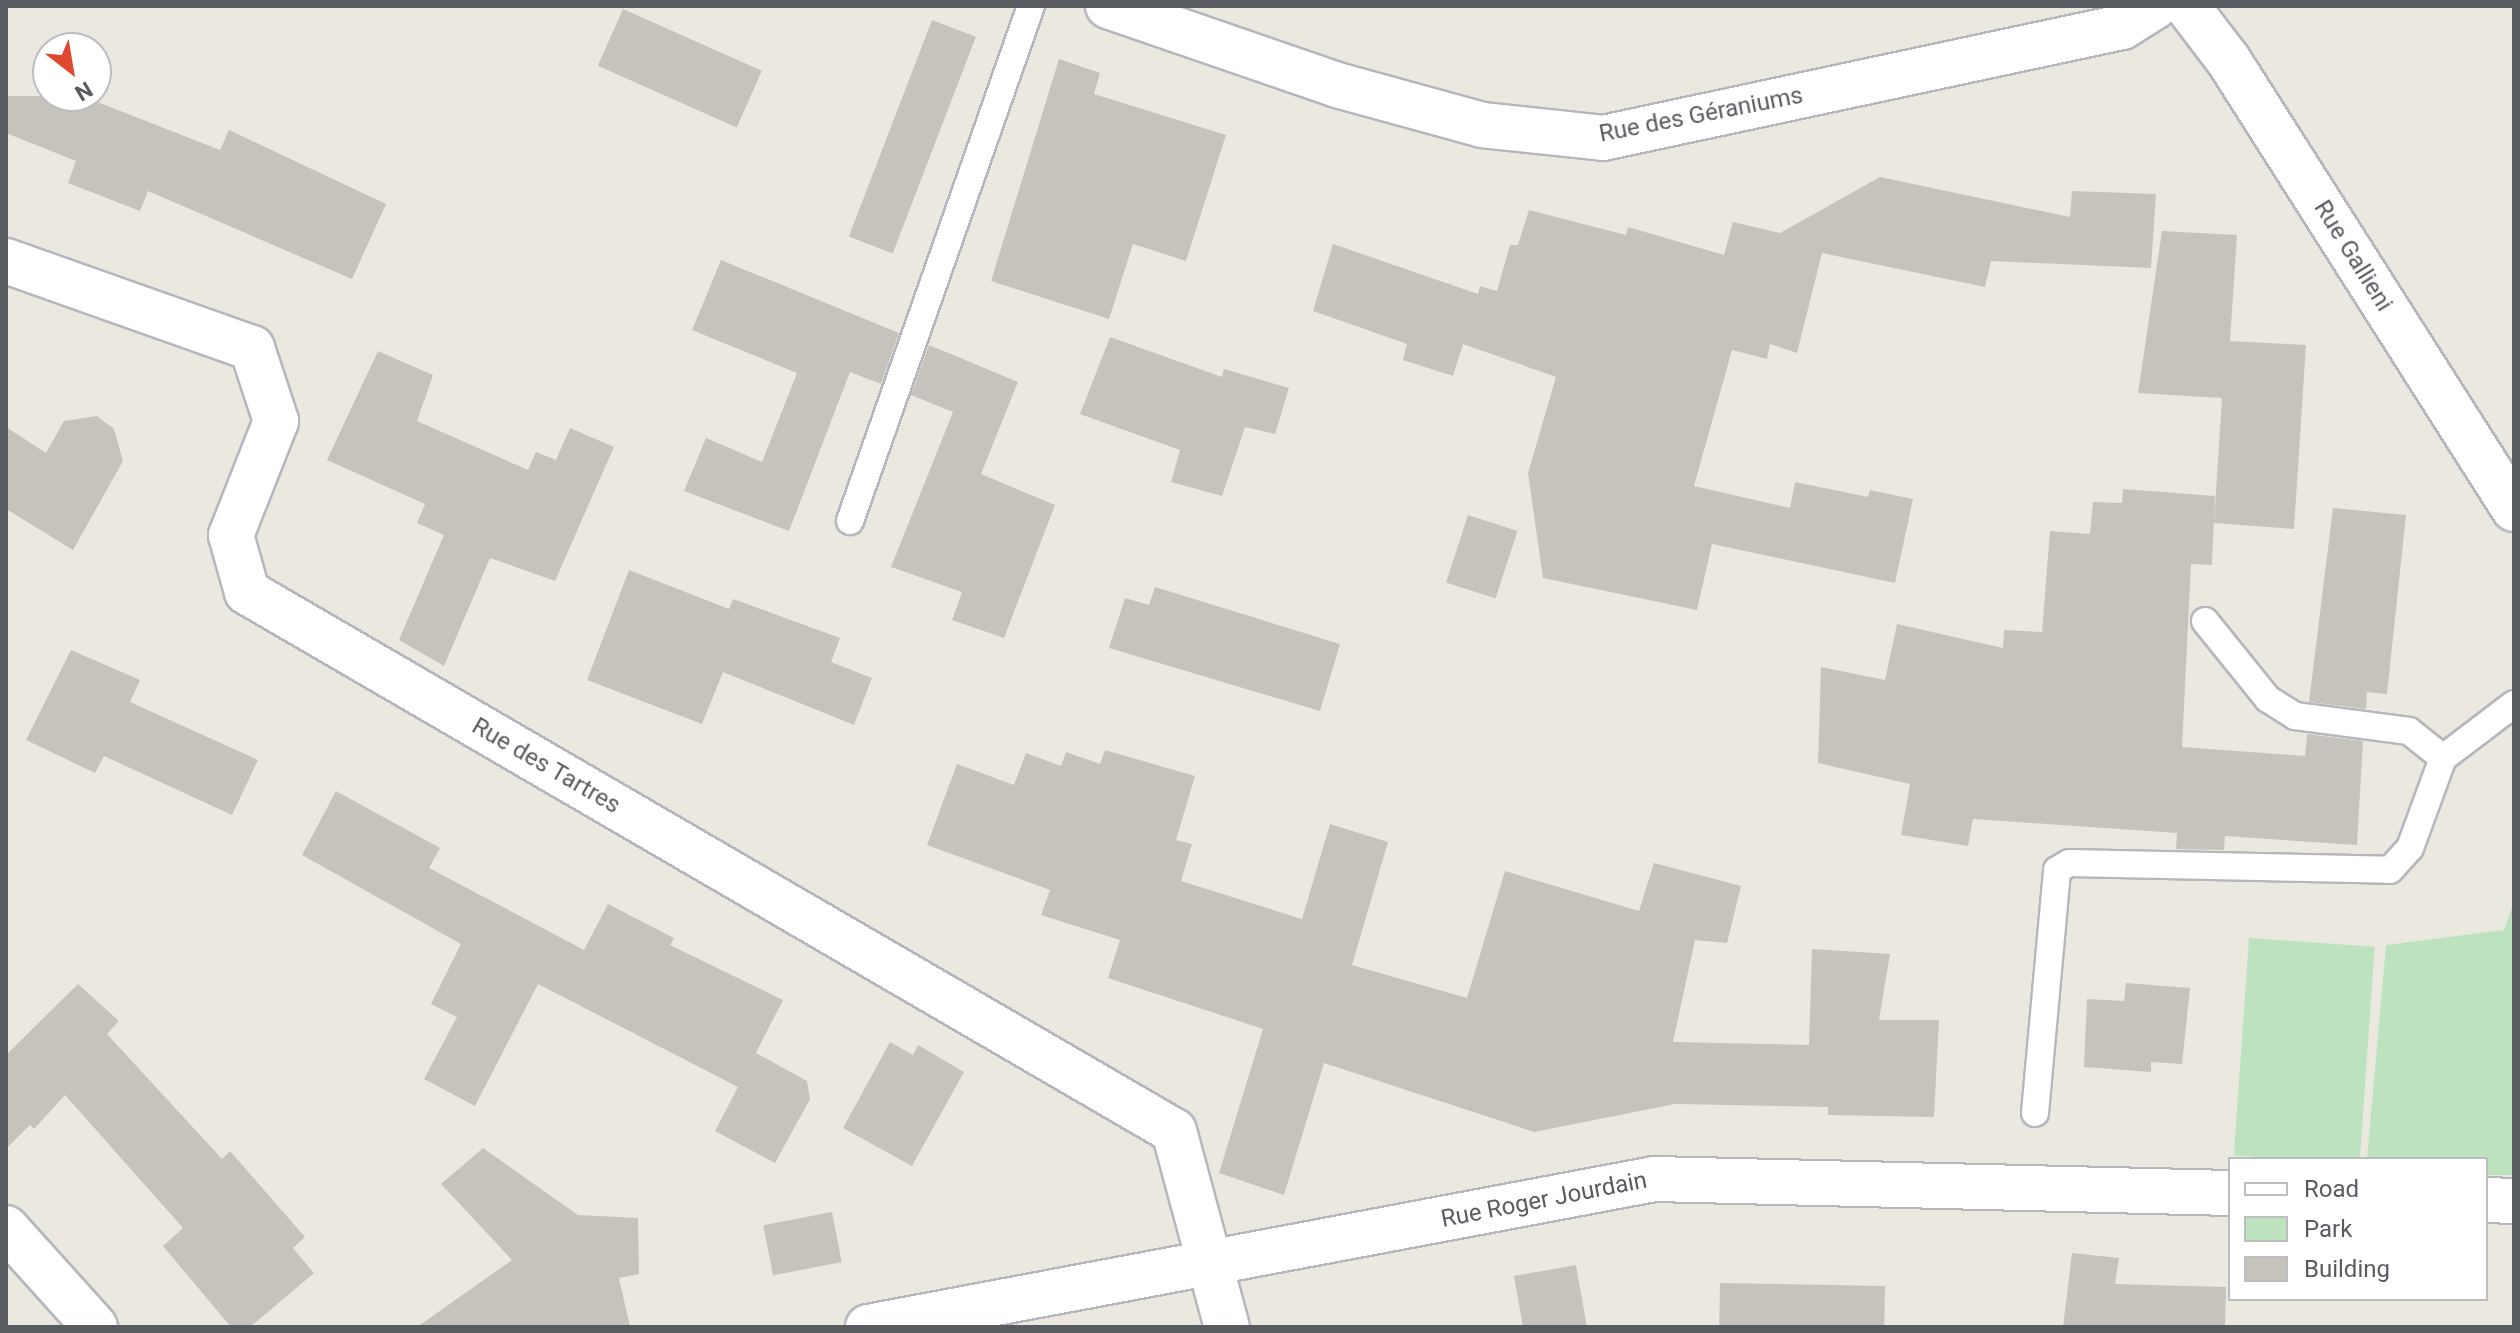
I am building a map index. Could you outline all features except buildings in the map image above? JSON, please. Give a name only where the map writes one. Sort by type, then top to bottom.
[{"type":"street","name":"Rue des Géraniums","points":[[1108,6],[1337,85],[1482,125],[1603,138],[2122,27],[2156,6]]},
{"type":"street","name":"Rue Gallieni","points":[[2187,6],[2229,61],[2514,509]]},
{"type":"street","name":"Rue des Tartres","points":[[6,261],[252,348],[276,421],[231,535],[247,592],[1174,1131],[1208,1265]]},
{"type":"street","name":"Rue Roger Jourdain","points":[[868,1327],[1654,1179],[2228,1193]]},
{"type":"street","points":[[2488,1200],[2514,1201]]},
{"type":"street","points":[[6,1228],[95,1327]]},
{"type":"street","points":[[1208,1265],[1227,1327]]},
{"type":"lane","points":[[850,521],[1031,6]]},
{"type":"lane","points":[[2205,621],[2268,699],[2295,716],[2409,731],[2443,758]]},
{"type":"lane","points":[[2035,1113],[2057,870],[2069,863],[2299,872],[2390,870],[2410,848],[2443,758],[2514,704]]},
{"type":"green space","points":[[2514,901],[2514,1175],[2488,1175],[2488,1157],[2367,1157],[2386,945],[2504,930]]},
{"type":"green space","points":[[2249,938],[2375,947],[2360,1157],[2234,1155]]}]
